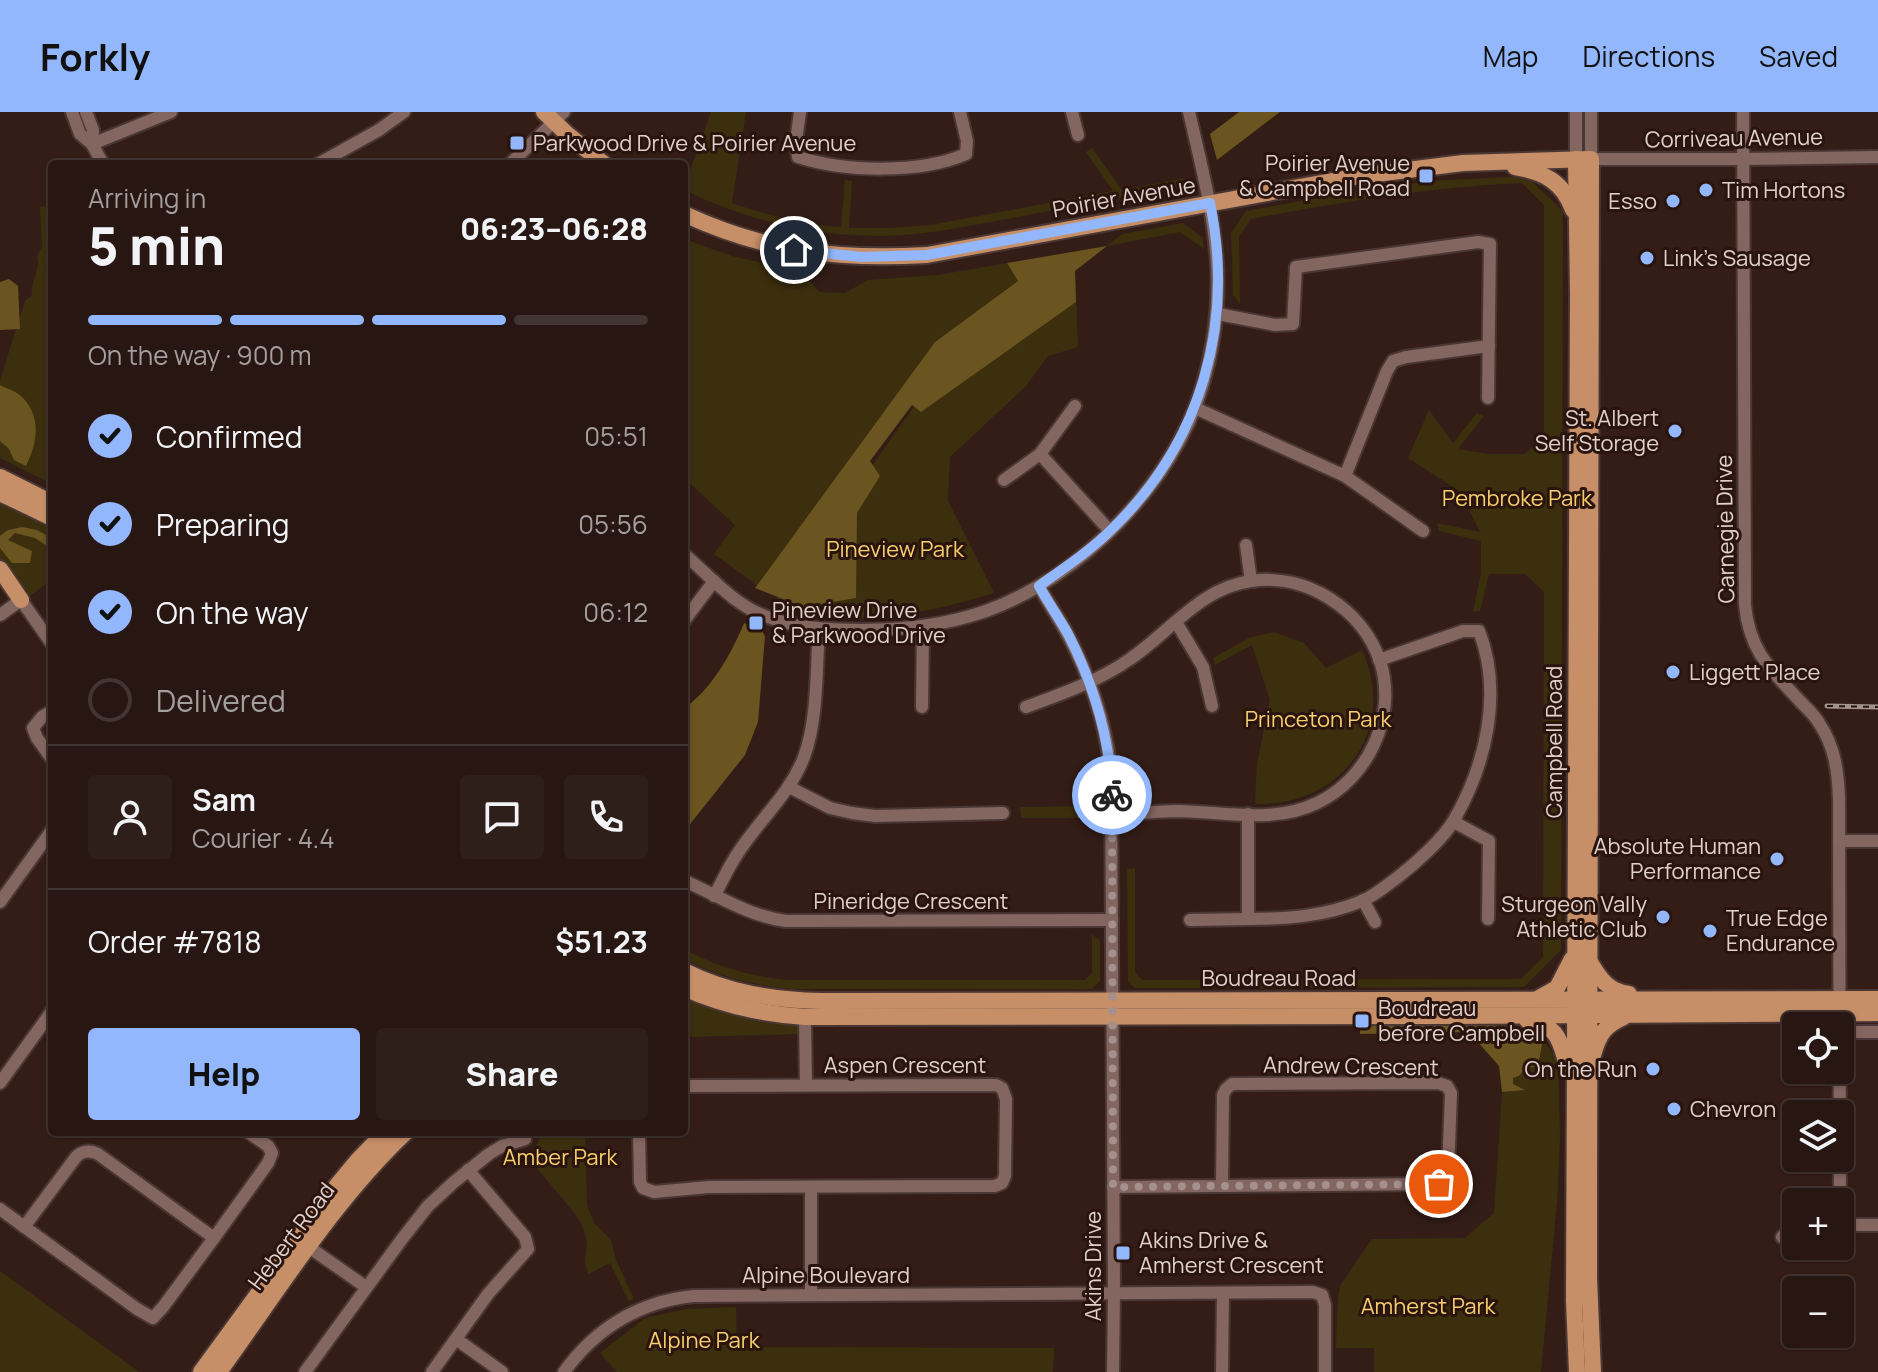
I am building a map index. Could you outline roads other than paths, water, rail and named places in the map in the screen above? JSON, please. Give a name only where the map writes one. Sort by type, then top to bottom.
[{"type":"main road","points":[[554,115],[567,134],[599,160]]},
{"type":"main road","name":"Poirier Avenue","points":[[688,216],[728,232],[782,248],[837,256],[885,258],[927,255],[1360,176],[1446,165],[1584,159]]},
{"type":"main road","name":"Campbell Road","points":[[1577,1372],[1574,1313],[1582,1234],[1589,1068],[1577,947],[1575,847],[1577,231],[1584,159]]},
{"type":"main road","name":"Campbell Road","points":[[1584,159],[1589,962],[1574,1086],[1593,1372]]},
{"type":"main road","points":[[1490,162],[1533,170],[1556,182],[1571,203],[1577,231]]},
{"type":"main road","points":[[0,477],[48,501]]},
{"type":"main road","points":[[0,493],[48,516]]},
{"type":"main road","points":[[0,569],[21,600]]},
{"type":"main road","points":[[1537,999],[1562,982],[1577,947]]},
{"type":"main road","points":[[1589,962],[1604,984],[1612,989],[1666,999]]},
{"type":"main road","name":"Boudreau Road","points":[[688,973],[735,991],[788,1000],[1505,1016],[1666,999],[1841,1006],[1878,1013]]},
{"type":"main road","name":"Boudreau Road","points":[[688,990],[731,1006],[805,1017],[1537,999],[1630,1014],[1841,1006],[1878,999]]},
{"type":"main road","points":[[1589,1068],[1596,1043],[1604,1029],[1630,1014]]},
{"type":"main road","points":[[1505,1016],[1536,1022],[1554,1032],[1564,1052],[1574,1086]]},
{"type":"main road","name":"Hebert Road","points":[[219,1372],[357,1161],[381,1136]]},
{"type":"main road","name":"Hebert Road","points":[[201,1372],[303,1243],[402,1136]]},
{"type":"street","points":[[72,112],[80,134],[92,144],[101,160]]},
{"type":"street","points":[[86,112],[93,130],[92,144]]},
{"type":"street","points":[[92,144],[171,112]]},
{"type":"street","points":[[325,160],[404,112]]},
{"type":"street","points":[[800,112],[796,141],[798,157],[830,164],[878,168],[937,162],[966,154],[967,141],[960,112]]},
{"type":"street","points":[[1072,112],[1078,135]]},
{"type":"street","points":[[688,558],[739,603],[764,616],[819,630],[884,630],[923,626],[986,611],[1039,586],[1110,531],[1140,499],[1184,432],[1207,367],[1218,314],[1216,239],[1189,112]]},
{"type":"street","name":"Campbell Road","points":[[1576,112],[1584,159]]},
{"type":"street","name":"Campbell Road","points":[[1584,159],[1591,112]]},
{"type":"street","name":"Carnegie Drive","points":[[1743,112],[1745,611],[1758,652],[1766,665],[1818,721],[1834,752],[1838,783],[1841,1012]]},
{"type":"street","points":[[514,160],[554,115]]},
{"type":"street","name":"Corriveau Avenue","points":[[1584,159],[1878,157]]},
{"type":"street","points":[[1218,314],[1275,325],[1293,324],[1296,267],[1478,242],[1490,244],[1488,398]]},
{"type":"street","points":[[1345,476],[1393,361],[1489,346]]},
{"type":"street","points":[[1004,480],[1040,454],[1075,406]]},
{"type":"street","points":[[1195,408],[1345,476],[1423,531]]},
{"type":"street","points":[[1040,454],[1110,531]]},
{"type":"street","points":[[1246,545],[1251,581]]},
{"type":"street","points":[[1026,707],[1089,681],[1128,661],[1215,592],[1251,581],[1275,580],[1313,590],[1338,604],[1360,626],[1379,660],[1384,683],[1383,718],[1371,751],[1358,771],[1340,789],[1307,807],[1283,814],[1177,811],[1112,816],[1111,773],[1102,719],[1089,681],[1066,632],[1039,586]]},
{"type":"street","points":[[688,616],[714,581]]},
{"type":"street","points":[[0,615],[21,600],[48,638]]},
{"type":"street","points":[[1176,622],[1203,667],[1212,706]]},
{"type":"street","points":[[922,707],[923,626]]},
{"type":"street","points":[[714,896],[738,852],[789,787],[803,760],[813,718],[819,630]]},
{"type":"street","points":[[1190,920],[1292,919],[1320,914],[1363,900],[1413,866],[1454,822],[1475,777],[1489,724],[1490,683],[1479,631],[1463,631],[1379,660]]},
{"type":"street","points":[[48,713],[33,728],[48,753]]},
{"type":"street","points":[[789,787],[830,808],[875,816],[1003,813]]},
{"type":"street","points":[[1248,814],[1248,919]]},
{"type":"street","name":"Akins Drive","points":[[1112,816],[1113,1372]]},
{"type":"street","points":[[1454,822],[1489,841],[1488,919]]},
{"type":"street","points":[[0,902],[48,836]]},
{"type":"street","points":[[1839,841],[1878,841]]},
{"type":"street","name":"Pineridge Crescent","points":[[688,883],[751,913],[786,921],[1112,920]]},
{"type":"street","points":[[1363,900],[1375,922]]},
{"type":"street","points":[[0,1083],[48,1017]]},
{"type":"street","name":"Aspen Crescent","points":[[805,1017],[806,1085]]},
{"type":"street","points":[[1854,1032],[1878,1032]]},
{"type":"street","name":"Andrew Crescent","points":[[1113,1187],[1222,1186],[1439,1184],[1448,1172],[1451,1093],[1447,1086],[1438,1083],[1232,1084],[1223,1095],[1222,1186]]},
{"type":"street","name":"Carnegie Drive","points":[[1840,1188],[1841,1084]]},
{"type":"street","name":"Aspen Crescent","points":[[639,1136],[640,1182],[643,1188],[654,1192],[694,1188],[999,1185],[1006,1173],[1006,1099],[1002,1088],[996,1085],[688,1086]]},
{"type":"street","points":[[0,1209],[153,1318],[268,1163],[272,1153],[268,1146],[254,1136]]},
{"type":"street","points":[[305,1372],[428,1206],[468,1170],[502,1146],[525,1139]]},
{"type":"street","points":[[24,1227],[76,1157],[90,1151],[214,1238]]},
{"type":"street","points":[[432,1372],[494,1287],[523,1256],[528,1245],[522,1233],[468,1170]]},
{"type":"street","points":[[811,1187],[811,1295]]},
{"type":"street","points":[[1854,1225],[1878,1225]]},
{"type":"street","points":[[303,1243],[366,1287]]},
{"type":"street","name":"Alpine Boulevard","points":[[564,1372],[598,1334],[626,1316],[681,1297],[1313,1292],[1322,1295],[1325,1305],[1325,1372]]},
{"type":"street","points":[[1222,1372],[1223,1293]]},
{"type":"street","points":[[456,1339],[502,1372]]},
{"type":"railway","points":[[1827,706],[1878,707]]},
{"type":"place","name":"Parkwood Drive & Poirier Avenue","points":[[517,143]]},
{"type":"place","name":"Poirier Avenue & Campbell Road","points":[[1426,176]]},
{"type":"place","name":"Tim Hortons","points":[[1706,190]]},
{"type":"place","name":"Esso","points":[[1673,201]]},
{"type":"place","name":"Link's Sausage","points":[[1647,258]]},
{"type":"place","name":"St. Albert Self Storage","points":[[1675,431]]},
{"type":"place","name":"Pineview Drive & Parkwood Drive","points":[[756,623]]},
{"type":"place","name":"Liggett Place","points":[[1673,672]]},
{"type":"place","name":"Absolute Human Performance","points":[[1777,859]]},
{"type":"place","name":"Sturgeon Vally Athletic Club","points":[[1663,917]]},
{"type":"place","name":"True Edge Endurance","points":[[1710,931]]},
{"type":"place","name":"Boudreau before Campbell","points":[[1362,1021]]},
{"type":"place","name":"On the Run","points":[[1653,1069]]},
{"type":"place","name":"Chevron","points":[[1674,1109]]},
{"type":"place","name":"Akins Drive & Amherst Crescent","points":[[1123,1253]]},
{"type":"park label","name":"Pembroke Park","points":[[1517,498]]},
{"type":"park label","name":"Pineview Park","points":[[895,549]]},
{"type":"park label","name":"Princeton Park","points":[[1318,719]]},
{"type":"park label","name":"Amber Park","points":[[560,1157]]},
{"type":"park label","name":"Amherst Park","points":[[1428,1306]]},
{"type":"park label","name":"Alpine Park","points":[[704,1340]]}]
